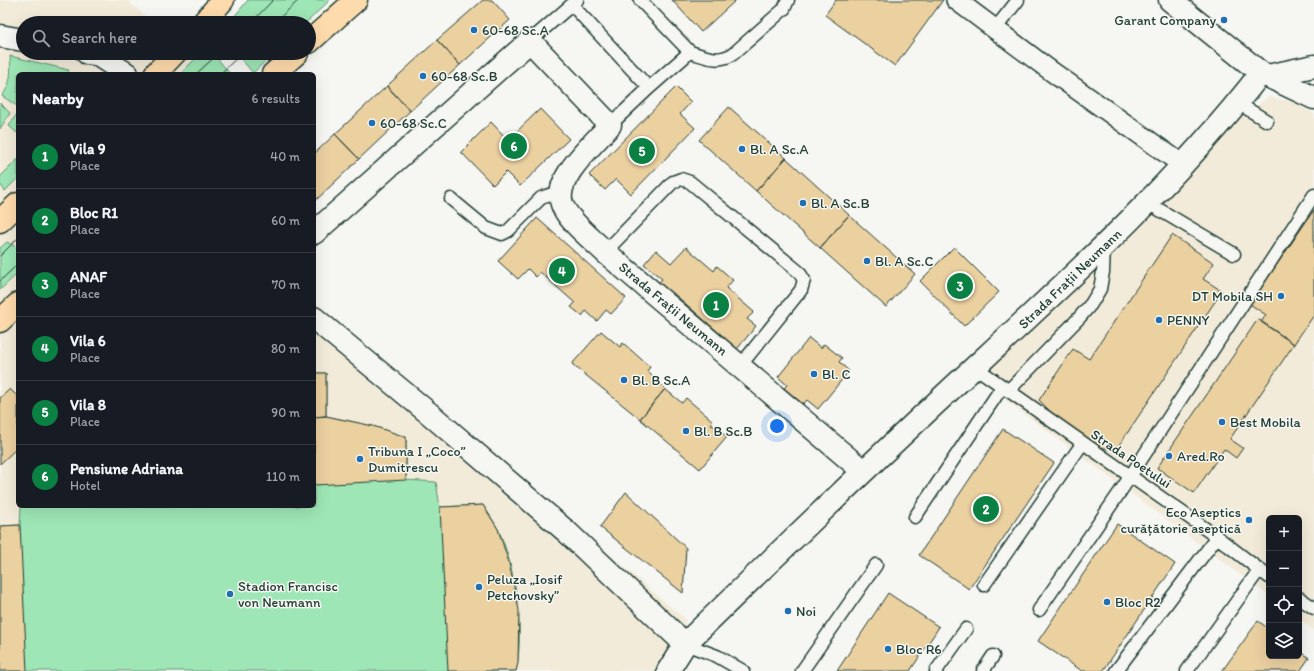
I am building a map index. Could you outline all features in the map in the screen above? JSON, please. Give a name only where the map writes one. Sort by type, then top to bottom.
[{"type":"main road","points":[[209,16],[223,0]]},
{"type":"main road","points":[[316,36],[356,0]]},
{"type":"main road","points":[[157,72],[168,60]]},
{"type":"main road","points":[[275,72],[289,60]]},
{"type":"main road","points":[[0,320],[16,306]]},
{"type":"street","points":[[956,0],[1183,165]]},
{"type":"street","points":[[1170,0],[1264,75],[1314,98]]},
{"type":"street","points":[[0,36],[16,39]]},
{"type":"street","points":[[316,231],[530,41],[610,126],[576,163],[566,178],[561,191]]},
{"type":"street","points":[[105,60],[124,72]]},
{"type":"street","points":[[1264,75],[1314,66]]},
{"type":"street","name":"Strada Frații Neumann","points":[[668,671],[686,644],[863,471],[1104,248],[1148,203],[1264,75]]},
{"type":"street","name":"Strada Frații Neumann","points":[[561,191],[562,204],[568,215],[605,252],[863,471]]},
{"type":"street","points":[[316,320],[431,415],[567,532],[686,644]]},
{"type":"lane","points":[[640,0],[690,52],[715,59],[723,59],[733,54],[784,9],[788,0]]},
{"type":"lane","points":[[995,29],[1018,0]]},
{"type":"lane","points":[[530,41],[574,3],[649,88]]},
{"type":"lane","points":[[610,126],[649,88],[690,52]]},
{"type":"lane","points":[[1238,103],[1267,121]]},
{"type":"lane","points":[[605,252],[673,182],[681,178],[690,182],[799,272],[804,280],[801,290],[740,366]]},
{"type":"lane","points":[[452,199],[486,228],[502,234],[508,231],[541,198],[561,191]]},
{"type":"lane","points":[[1039,610],[1130,476],[1314,195]]},
{"type":"lane","points":[[1148,203],[1234,254]]},
{"type":"lane","points":[[915,517],[1005,389],[1080,318],[1091,304],[1100,288],[1104,272],[1104,248]]},
{"type":"lane","name":"Strada Poetului","points":[[975,367],[1082,444],[1217,537],[1264,573]]},
{"type":"lane","points":[[984,585],[1082,444]]},
{"type":"lane","points":[[1116,671],[1217,537]]},
{"type":"lane","points":[[802,671],[876,565]]},
{"type":"lane","points":[[1188,671],[1264,573]]},
{"type":"lane","points":[[1302,600],[1314,608]]},
{"type":"lane","points":[[936,671],[966,629]]},
{"type":"lane","points":[[686,644],[717,656],[744,671]]},
{"type":"lane","points":[[983,671],[993,656]]},
{"type":"shaded area","points":[[0,0],[127,0],[145,16],[16,16],[16,60],[195,60],[208,72],[16,72],[16,508],[316,508],[316,303],[686,620],[656,671],[0,671]]},
{"type":"shaded area","points":[[1268,97],[1295,102],[1314,114],[1314,630],[1302,621],[1302,515],[1266,515],[1266,594],[979,380],[1241,118]]},
{"type":"green space","points":[[248,0],[330,0],[313,16],[235,16]]},
{"type":"green space","points":[[10,56],[16,57],[16,60],[27,60],[69,70],[68,72],[16,72],[16,105],[2,96],[8,87],[11,72]]},
{"type":"green space","points":[[194,60],[219,60],[228,72],[182,72]]},
{"type":"green space","points":[[242,60],[267,60],[254,72],[252,72]]},
{"type":"green space","points":[[0,103],[10,113],[0,129]]},
{"type":"green space","points":[[16,115],[16,132],[9,126]]},
{"type":"green space","points":[[16,161],[16,180],[5,191],[0,184],[0,177]]},
{"type":"green space","points":[[7,242],[16,247],[16,275],[0,290],[0,248]]},
{"type":"green space","name":"Stadion Francisc von Neumann","points":[[316,373],[326,373],[326,416],[373,426],[406,437],[406,480],[436,482],[440,507],[483,505],[496,526],[504,544],[514,579],[519,618],[519,655],[516,671],[0,671],[0,526],[20,525],[21,508],[316,508]]},
{"type":"building","name":"60-68 Sc.A","points":[[483,0],[492,0],[510,20],[460,65],[437,40]]},
{"type":"building","points":[[672,0],[736,0],[701,32]]},
{"type":"building","points":[[836,0],[943,0],[895,66],[825,15]]},
{"type":"building","name":"60-68 Sc.B","points":[[437,40],[460,65],[410,111],[387,86]]},
{"type":"building","name":"60-68 Sc.C","points":[[387,86],[410,111],[359,159],[335,134]]},
{"type":"building","points":[[676,87],[691,102],[680,114],[695,128],[631,194],[616,179],[605,190],[589,175]]},
{"type":"building","name":"Bl. A Sc.A","points":[[729,107],[786,158],[756,191],[699,140]]},
{"type":"building","points":[[540,109],[569,139],[520,186],[506,172],[493,185],[461,152],[491,122],[508,140]]},
{"type":"building","points":[[335,134],[359,159],[316,200],[316,152]]},
{"type":"building","name":"Bl. A Sc.B","points":[[786,158],[849,215],[820,248],[756,191]]},
{"type":"building","points":[[1314,210],[1314,315],[1294,344],[1261,322],[1266,315],[1250,304]]},
{"type":"building","name":"Bl. A Sc.C","points":[[849,215],[915,274],[886,307],[820,248]]},
{"type":"building","points":[[537,218],[626,298],[611,314],[606,310],[597,321],[586,311],[582,316],[571,307],[575,303],[540,272],[536,277],[528,269],[518,279],[498,261]]},
{"type":"building","name":"PENNY","points":[[1172,235],[1214,263],[1203,279],[1222,291],[1116,450],[1082,444],[1039,400],[1073,349],[1089,359]]},
{"type":"building","points":[[686,247],[714,271],[717,266],[733,280],[726,288],[754,312],[747,319],[756,326],[733,354],[722,345],[726,339],[672,292],[667,298],[655,287],[662,279],[644,264],[656,250],[671,263]]},
{"type":"building","points":[[954,247],[999,292],[964,326],[920,281]]},
{"type":"building","points":[[1258,319],[1294,344],[1230,439],[1243,448],[1236,458],[1224,449],[1194,493],[1157,468]]},
{"type":"building","name":"Bl. B Sc.A","points":[[601,331],[620,347],[623,343],[650,367],[647,371],[665,389],[640,419],[572,364]]},
{"type":"building","name":"Bl. C","points":[[809,338],[821,348],[824,344],[842,358],[839,362],[849,371],[818,409],[807,400],[803,404],[784,388],[787,385],[778,377]]},
{"type":"building","points":[[316,373],[326,373],[326,416],[316,417]]},
{"type":"building","points":[[10,389],[16,395],[16,449],[0,464],[0,398]]},
{"type":"building","name":"Bl. B Sc.B","points":[[665,389],[682,403],[686,398],[713,421],[711,424],[727,437],[700,469],[640,419]]},
{"type":"building","name":"Tribuna I „Coco” Dumitrescu","points":[[326,416],[373,426],[406,437],[406,480],[316,485],[316,417]]},
{"type":"building","points":[[1003,429],[1054,463],[969,589],[919,555]]},
{"type":"building","points":[[626,492],[686,548],[683,593],[600,527]]},
{"type":"building","name":"Peluza „Iosif Petchovsky”","points":[[483,505],[498,529],[509,563],[519,610],[518,663],[516,671],[448,671],[440,507]]},
{"type":"building","name":"Bloc R2","points":[[1117,524],[1175,564],[1103,671],[1082,671],[1038,641]]},
{"type":"building","points":[[20,525],[27,671],[0,671],[0,526]]},
{"type":"building","name":"Bloc R6","points":[[888,593],[939,627],[910,671],[837,671]]},
{"type":"building","points":[[1258,621],[1266,627],[1266,659],[1302,659],[1302,652],[1309,658],[1300,671],[1222,671]]},
{"type":"tram line","points":[[258,16],[273,0]]},
{"type":"tram line","points":[[282,16],[299,0]]},
{"type":"tram line","points":[[198,72],[211,60]]},
{"type":"tram line","points":[[222,72],[235,60]]},
{"type":"tram line","points":[[0,256],[16,240]]},
{"type":"tram line","points":[[0,281],[16,266]]},
{"type":"place","name":"Garant Company","points":[[1224,20]]},
{"type":"place","name":"60-68 Sc.A","points":[[474,30]]},
{"type":"place","name":"60-68 Sc.B","points":[[423,76]]},
{"type":"place","name":"60-68 Sc.C","points":[[372,123]]},
{"type":"place","name":"Pensiune Adriana","points":[[514,146]]},
{"type":"place","name":"Bl. A Sc.A","points":[[742,149]]},
{"type":"place","name":"Vila 8","points":[[642,151]]},
{"type":"place","name":"Bl. A Sc.B","points":[[803,203]]},
{"type":"place","name":"Bl. A Sc.C","points":[[867,261]]},
{"type":"place","name":"Vila 6","points":[[562,271]]},
{"type":"place","name":"ANAF","points":[[960,286]]},
{"type":"place","name":"DT Mobila SH","points":[[1281,296]]},
{"type":"place","name":"Vila 9","points":[[716,305]]},
{"type":"place","name":"PENNY","points":[[1159,320]]},
{"type":"place","name":"Bl. C","points":[[814,374]]},
{"type":"place","name":"Bl. B Sc.A","points":[[624,380]]},
{"type":"place","name":"Best Mobila","points":[[1222,422]]},
{"type":"place","name":"Bl. B Sc.B","points":[[686,431]]},
{"type":"place","name":"Ared.Ro","points":[[1169,456]]},
{"type":"place","name":"Tribuna I „Coco” Dumitrescu","points":[[360,459]]},
{"type":"place","name":"Bloc R1","points":[[986,509]]},
{"type":"place","name":"Eco Aseptics curățătorie aseptică","points":[[1249,520]]},
{"type":"place","name":"Peluza „Iosif Petchovsky”","points":[[479,587]]},
{"type":"place","name":"Stadion Francisc von Neumann","points":[[230,594]]},
{"type":"place","name":"Bloc R2","points":[[1107,602]]},
{"type":"place","name":"Noi","points":[[788,611]]},
{"type":"place","name":"Bloc R6","points":[[888,649]]}]
